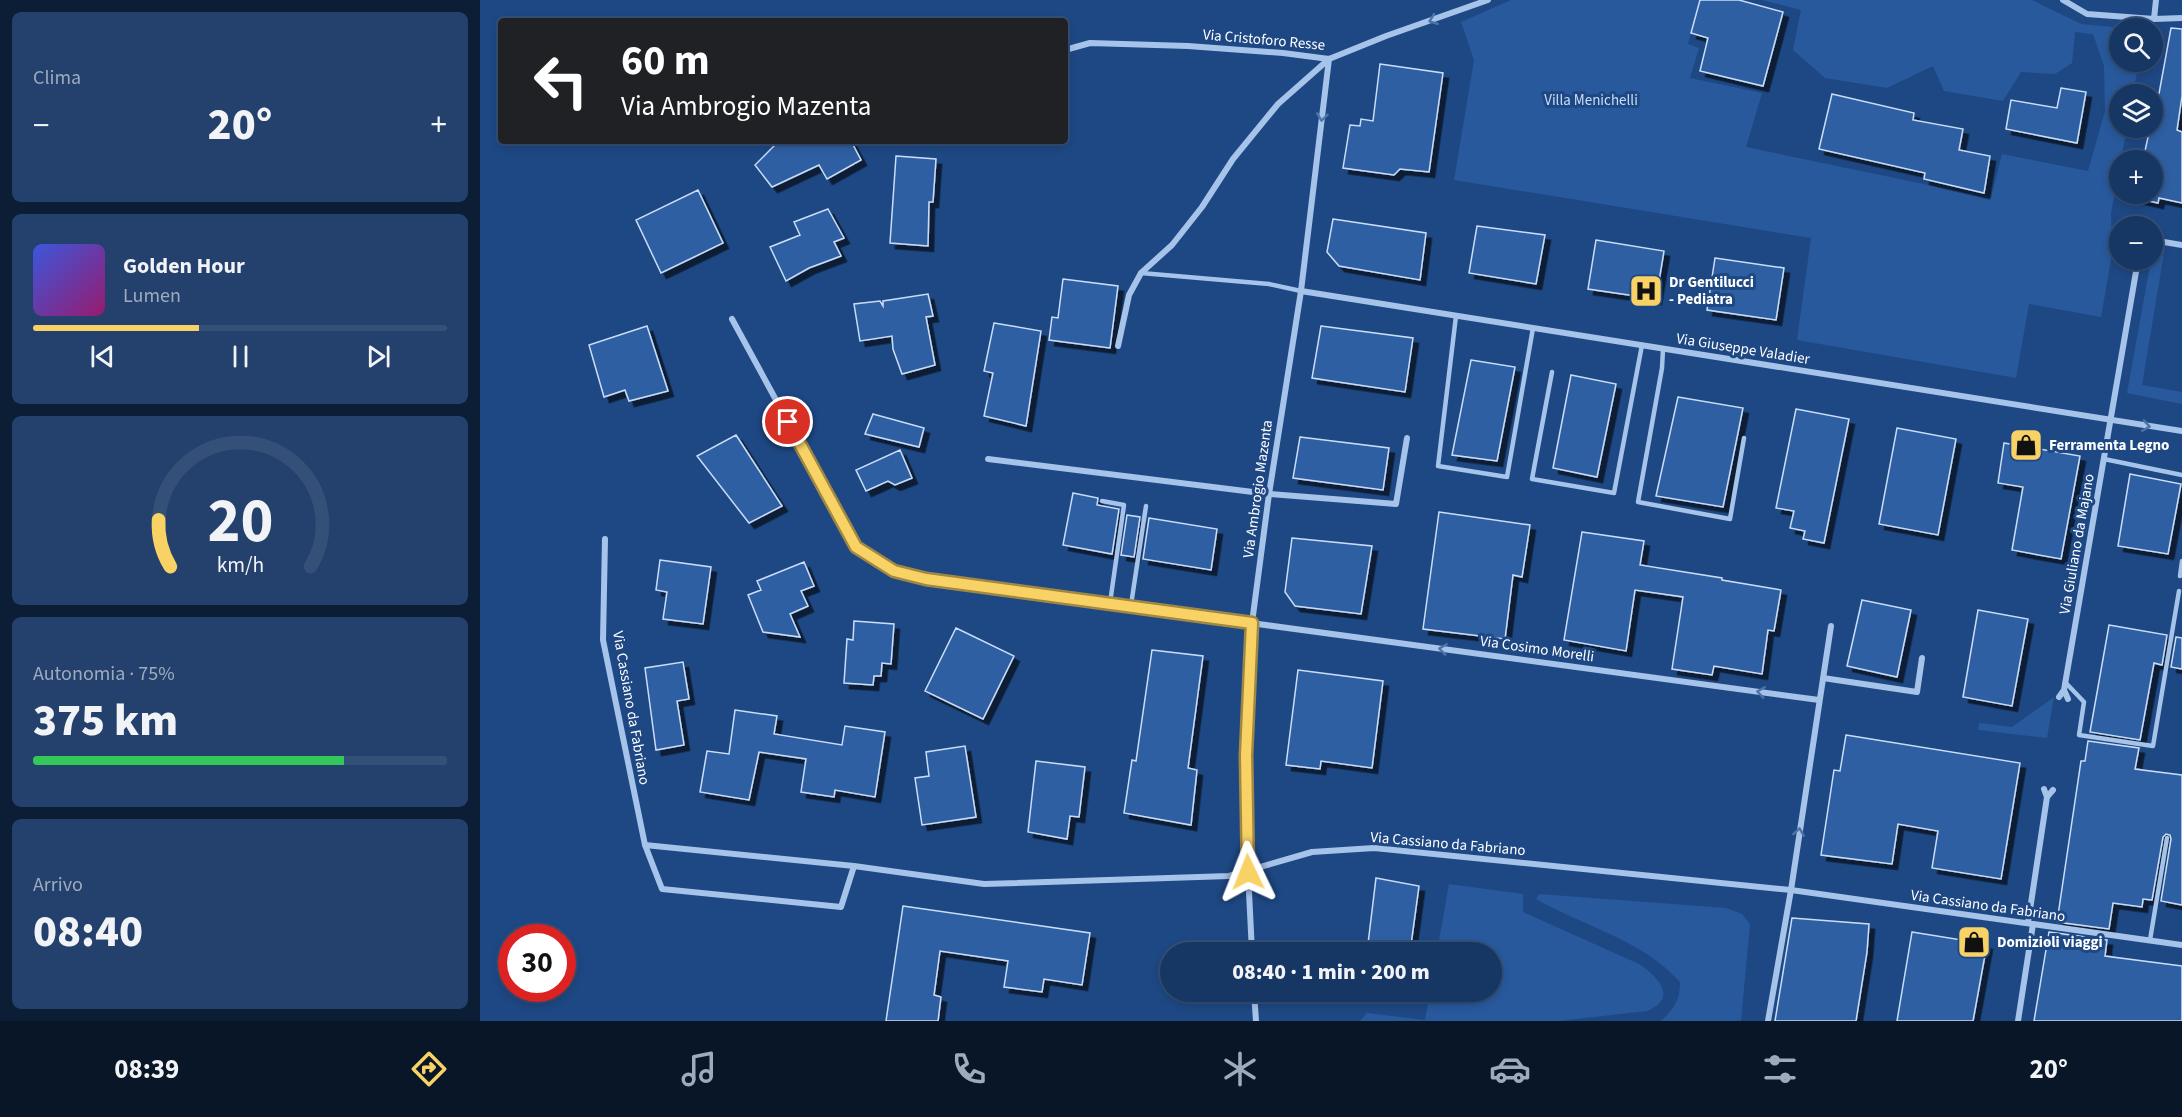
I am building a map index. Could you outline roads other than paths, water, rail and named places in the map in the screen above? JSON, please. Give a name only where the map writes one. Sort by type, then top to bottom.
[{"type":"street","name":"Via Cristoforo Resse","points":[[1068,49],[1090,44],[1188,46],[1329,59],[1488,0]]},
{"type":"street","points":[[2063,0],[2087,14],[2141,18]]},
{"type":"street","points":[[2154,18],[2156,0]]},
{"type":"street","points":[[2163,19],[2182,18]]},
{"type":"street","points":[[1118,346],[1129,295],[1141,273],[1172,245],[1202,207],[1233,159],[1278,104],[1329,59]]},
{"type":"street","name":"Via Ambrogio Mazenta","points":[[1252,942],[1246,755],[1252,623],[1269,494],[1301,291],[1329,59]]},
{"type":"street","points":[[2163,242],[2182,245]]},
{"type":"street","name":"Via Giuliano da Majano","points":[[2059,697],[2064,690],[2136,270]]},
{"type":"street","name":"Via Giuseppe Valadier","points":[[1301,291],[2182,431]]},
{"type":"street","points":[[732,318],[856,547],[894,571],[926,579],[1252,623]]},
{"type":"street","points":[[988,459],[1269,494],[1396,504],[1407,438]]},
{"type":"street","name":"Via Cassiano da Fabriano","points":[[605,538],[603,640],[645,844],[662,889],[841,907],[854,866]]},
{"type":"street","name":"Via Cosimo Morelli","points":[[1252,623],[1819,700]]},
{"type":"street","points":[[1768,1021],[1791,890],[1831,626]]},
{"type":"street","points":[[1823,678],[1917,692],[1922,658]]},
{"type":"street","points":[[2064,690],[2068,699]]},
{"type":"street","points":[[2018,1021],[2047,797],[2044,789]]},
{"type":"street","points":[[2047,797],[2053,790]]},
{"type":"street","name":"Via Cassiano da Fabriano","points":[[645,844],[854,866],[984,884],[1229,876],[1312,852],[1374,848],[1791,890],[2182,945]]},
{"type":"street","points":[[1255,1002],[1256,1021]]},
{"type":"lane","points":[[1141,273],[1269,284],[1301,291]]},
{"type":"lane","points":[[1456,316],[1437,466],[1507,477],[1533,328]]},
{"type":"lane","points":[[1552,372],[1532,479],[1614,493],[1642,345]]},
{"type":"lane","points":[[1663,349],[1662,368],[1638,502],[1730,519],[1744,438]]},
{"type":"lane","points":[[2104,459],[2182,475]]},
{"type":"lane","points":[[1102,501],[1124,505],[1110,603]]},
{"type":"lane","points":[[1131,605],[1146,506]]},
{"type":"lane","points":[[2180,576],[2182,561]]},
{"type":"lane","points":[[2065,682],[2084,702],[2079,735],[2153,746],[2179,591]]},
{"type":"lane","points":[[2150,940],[2167,838]]},
{"type":"place","name":"Dr Gentilucci - Pediatra","points":[[1646,291]]},
{"type":"place","name":"Ferramenta Legno","points":[[2026,445]]},
{"type":"place","name":"Domizioli viaggi","points":[[1974,942]]},
{"type":"park label","name":"Villa Menichelli","points":[[1591,100]]}]
